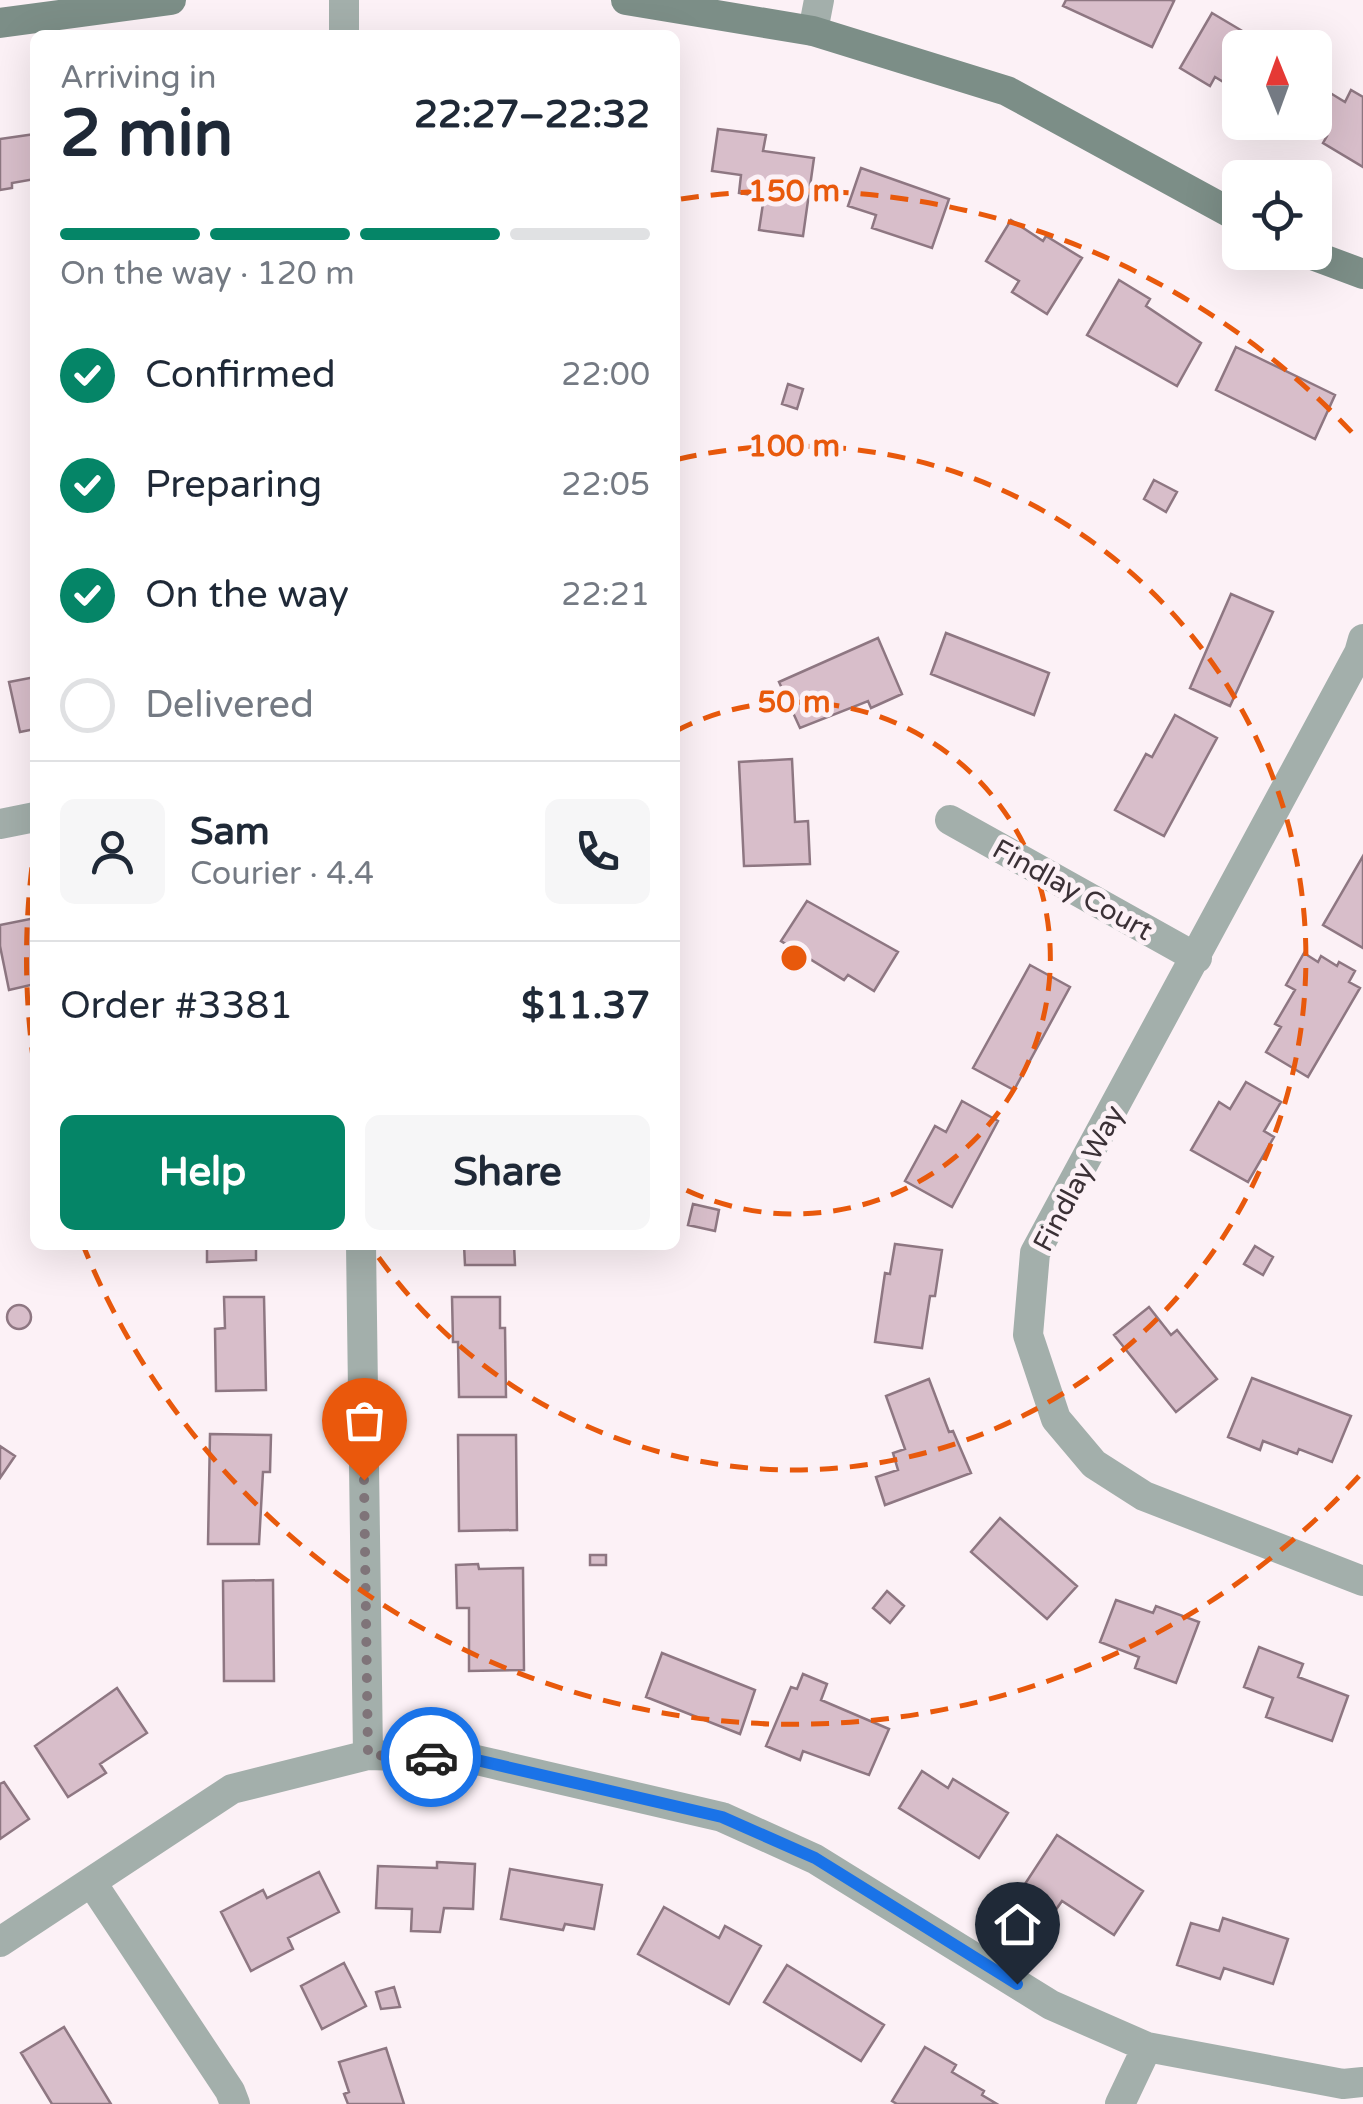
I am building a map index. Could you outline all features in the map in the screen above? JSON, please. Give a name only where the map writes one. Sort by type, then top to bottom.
[{"type":"street","points":[[0,23],[171,0]]},
{"type":"street","points":[[344,0],[344,30]]},
{"type":"street","points":[[626,0],[813,31],[1007,91],[1222,208]]},
{"type":"street","points":[[813,31],[818,0]]},
{"type":"street","points":[[1332,262],[1363,274]]},
{"type":"street","name":"Findlay Way","points":[[1363,639],[1197,958],[1036,1252],[1028,1335],[1056,1419],[1094,1464],[1144,1496],[1363,1581]]},
{"type":"street","points":[[0,824],[30,817]]},
{"type":"street","name":"Findlay Court","points":[[950,820],[1197,958]]},
{"type":"street","points":[[361,1250],[368,1755]]},
{"type":"street","points":[[0,1942],[232,1788],[368,1755],[468,1758],[722,1817],[815,1858],[1050,2005],[1147,2047],[1343,2084],[1363,2082]]},
{"type":"street","points":[[92,1883],[230,2090],[234,2104]]},
{"type":"street","points":[[1120,2104],[1147,2047]]},
{"type":"building","points":[[1066,0],[1174,1],[1152,47],[1063,6]]},
{"type":"building","points":[[1212,13],[1241,30],[1222,30],[1222,81],[1215,77],[1210,86],[1180,68]]},
{"type":"building","points":[[1351,90],[1363,97],[1363,167],[1323,143],[1332,140],[1332,94],[1345,102]]},
{"type":"building","points":[[718,129],[766,135],[763,151],[814,158],[803,236],[759,230],[764,197],[739,193],[741,175],[712,171]]},
{"type":"building","points":[[30,135],[30,180],[0,190],[0,139]]},
{"type":"building","points":[[861,168],[949,199],[932,248],[872,228],[876,215],[848,206]]},
{"type":"building","points":[[1011,220],[1043,241],[1046,236],[1082,258],[1047,314],[1012,292],[1019,281],[986,261]]},
{"type":"building","points":[[1119,280],[1150,299],[1146,306],[1201,343],[1177,386],[1087,335]]},
{"type":"building","points":[[1236,347],[1335,395],[1315,439],[1216,390]]},
{"type":"building","points":[[788,384],[803,389],[797,409],[782,404]]},
{"type":"building","points":[[1154,480],[1177,492],[1166,512],[1144,499]]},
{"type":"building","points":[[1231,594],[1273,612],[1230,706],[1190,688]]},
{"type":"building","points":[[946,633],[1049,673],[1034,715],[931,674]]},
{"type":"building","points":[[878,638],[902,694],[871,708],[868,701],[800,728],[779,682]]},
{"type":"building","points":[[30,678],[30,730],[20,732],[9,682]]},
{"type":"building","points":[[1175,715],[1217,738],[1164,836],[1115,810],[1146,754],[1152,757]]},
{"type":"building","points":[[792,759],[795,822],[808,821],[810,864],[744,866],[739,762]]},
{"type":"building","points":[[1363,856],[1363,948],[1323,925]]},
{"type":"building","points":[[807,901],[898,952],[874,991],[848,975],[844,980],[781,941]]},
{"type":"building","points":[[30,919],[30,985],[9,990],[0,925]]},
{"type":"building","points":[[1304,953],[1318,962],[1321,956],[1355,971],[1349,982],[1360,988],[1308,1077],[1266,1052],[1281,1027],[1275,1024],[1295,990],[1286,985]]},
{"type":"building","points":[[1030,965],[1070,987],[1014,1090],[973,1068]]},
{"type":"building","points":[[1246,1082],[1281,1102],[1264,1131],[1274,1137],[1248,1182],[1191,1150],[1219,1102],[1230,1109]]},
{"type":"building","points":[[962,1101],[998,1121],[952,1207],[905,1181],[935,1126],[946,1132]]},
{"type":"building","points":[[693,1204],[719,1210],[715,1231],[688,1225]]},
{"type":"building","points":[[895,1244],[942,1250],[922,1348],[875,1342],[885,1273],[890,1274]]},
{"type":"building","points":[[1255,1246],[1273,1257],[1263,1275],[1244,1264]]},
{"type":"building","points":[[207,1250],[256,1250],[256,1260],[207,1262]]},
{"type":"building","points":[[464,1250],[514,1250],[515,1265],[465,1265]]},
{"type":"building","points":[[224,1297],[264,1297],[266,1390],[216,1391],[215,1329],[225,1328]]},
{"type":"building","points":[[452,1297],[500,1297],[500,1328],[505,1328],[506,1397],[459,1397]]},
{"type":"building","points":[[19,1305],[28,1308],[28,1326],[19,1329],[10,1326],[7,1317],[10,1308]]},
{"type":"building","points":[[1149,1307],[1171,1335],[1177,1330],[1217,1379],[1176,1412],[1114,1335]]},
{"type":"building","points":[[1252,1378],[1351,1416],[1332,1462],[1263,1441],[1260,1450],[1228,1437]]},
{"type":"building","points":[[929,1379],[949,1432],[953,1431],[971,1473],[885,1505],[876,1477],[898,1470],[893,1453],[905,1449],[886,1396]]},
{"type":"building","points":[[210,1434],[271,1435],[270,1472],[263,1472],[259,1544],[208,1544]]},
{"type":"building","points":[[458,1435],[516,1435],[517,1530],[459,1531]]},
{"type":"building","points":[[0,1446],[15,1456],[0,1478]]},
{"type":"building","points":[[1000,1518],[1077,1586],[1047,1619],[971,1552]]},
{"type":"building","points":[[590,1555],[606,1555],[606,1565],[590,1565]]},
{"type":"building","points":[[478,1564],[479,1569],[523,1568],[524,1670],[469,1671],[469,1608],[457,1608],[456,1565]]},
{"type":"building","points":[[273,1580],[274,1681],[224,1681],[223,1581]]},
{"type":"building","points":[[887,1591],[904,1606],[890,1623],[873,1608]]},
{"type":"building","points":[[1116,1600],[1153,1613],[1156,1606],[1199,1622],[1176,1683],[1135,1668],[1139,1657],[1100,1642]]},
{"type":"building","points":[[1259,1647],[1303,1664],[1298,1677],[1348,1696],[1332,1741],[1266,1717],[1273,1698],[1244,1687]]},
{"type":"building","points":[[662,1653],[755,1690],[740,1734],[646,1697]]},
{"type":"building","points":[[803,1674],[827,1684],[821,1700],[889,1729],[869,1775],[803,1751],[800,1760],[766,1746],[791,1687],[797,1689]]},
{"type":"building","points":[[117,1688],[147,1733],[100,1764],[106,1773],[68,1797],[35,1746]]},
{"type":"building","points":[[922,1771],[948,1788],[953,1779],[1008,1813],[979,1858],[899,1808]]},
{"type":"building","points":[[4,1782],[29,1819],[0,1839],[0,1784]]},
{"type":"building","points":[[1057,1835],[1143,1891],[1114,1935],[1062,1901],[1055,1911],[1021,1890]]},
{"type":"building","points":[[437,1862],[475,1864],[473,1909],[444,1908],[440,1932],[411,1931],[412,1909],[376,1908],[378,1866],[437,1868]]},
{"type":"building","points":[[510,1869],[602,1885],[594,1929],[565,1924],[563,1930],[501,1919]]},
{"type":"building","points":[[319,1872],[339,1912],[288,1938],[293,1949],[251,1971],[221,1912],[263,1890],[267,1898]]},
{"type":"building","points":[[664,1907],[719,1938],[725,1926],[761,1946],[729,2004],[638,1954]]},
{"type":"building","points":[[1223,1918],[1288,1939],[1273,1984],[1224,1968],[1220,1979],[1177,1965],[1191,1923],[1219,1931]]},
{"type":"building","points":[[344,1963],[366,2006],[322,2029],[301,1986]]},
{"type":"building","points":[[787,1965],[884,2025],[861,2061],[764,2002]]},
{"type":"building","points":[[394,1987],[400,2007],[381,2009],[376,1992]]},
{"type":"building","points":[[64,2027],[111,2104],[52,2104],[21,2053]]},
{"type":"building","points":[[925,2047],[956,2065],[952,2072],[984,2091],[982,2095],[997,2104],[892,2101]]},
{"type":"building","points":[[386,2048],[404,2104],[348,2104],[344,2094],[349,2092],[339,2062]]},
{"type":"way so far","points":[[364,1480],[368,1755],[431,1757]]},
{"type":"route","points":[[431,1757],[468,1758],[722,1817],[815,1858],[1017,1984]]}]
